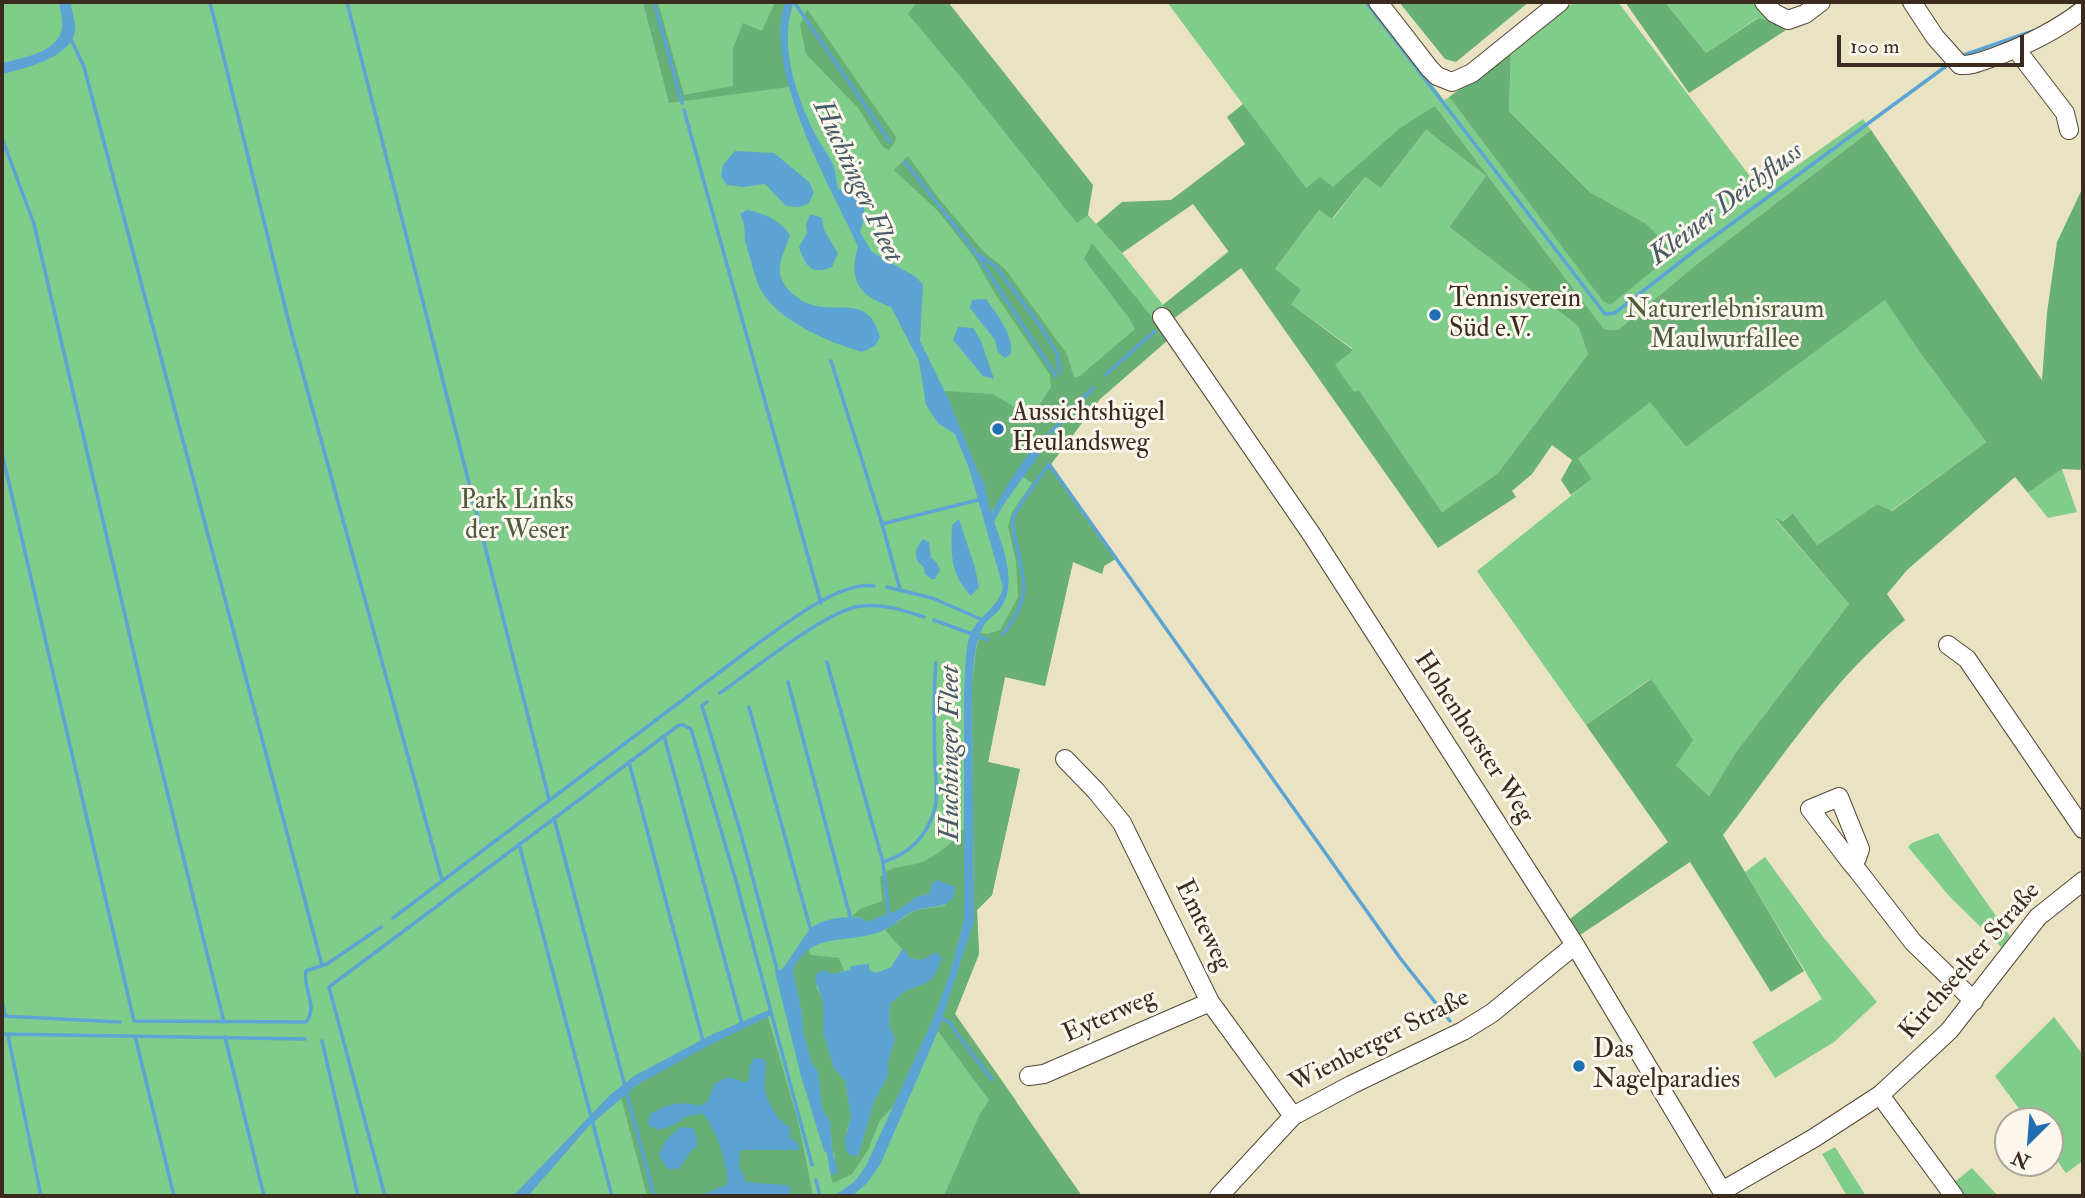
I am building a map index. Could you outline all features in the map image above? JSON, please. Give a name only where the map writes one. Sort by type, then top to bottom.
[{"type":"street","points":[[1378,2],[1430,69],[1437,76],[1452,82],[1460,80],[1479,67],[1560,2]]},
{"type":"street","points":[[1764,2],[1774,13],[1788,20],[1805,14],[1821,2]]},
{"type":"street","points":[[1912,2],[1935,37],[1960,65],[1976,63],[2042,38],[2083,10]]},
{"type":"street","points":[[2016,49],[2066,113],[2069,130]]},
{"type":"street","name":"Hohenhorster Weg","points":[[1162,317],[1312,535],[1575,945],[1723,1194]]},
{"type":"street","points":[[1948,645],[1967,659],[2083,830]]},
{"type":"street","name":"Emteweg","points":[[1065,759],[1122,823],[1210,1002],[1293,1116]]},
{"type":"street","points":[[1852,864],[1913,942],[1974,1001]]},
{"type":"street","name":"Kirchseelter Straße","points":[[1723,1194],[1880,1095],[1928,1053],[1974,1001],[2038,917],[2083,881]]},
{"type":"street","name":"Wienberger Straße","points":[[1219,1196],[1293,1116],[1472,1025],[1501,1006],[1575,945]]},
{"type":"street","name":"Eyterweg","points":[[1029,1076],[1044,1074],[1210,1002]]},
{"type":"street","points":[[1880,1095],[1954,1196]]},
{"type":"green space","name":"Park Links der Weser","points":[[2,2],[920,2],[1088,215],[1163,305],[1305,188],[1167,2],[1369,2],[1444,100],[1449,97],[1603,300],[1610,305],[1645,223],[1590,192],[1509,111],[1511,52],[1574,2],[1618,2],[1761,191],[1863,119],[1871,130],[1697,264],[1618,330],[1604,329],[1435,106],[1241,268],[1173,319],[1180,329],[1100,399],[1051,464],[1117,558],[1104,566],[1102,574],[1073,562],[1045,686],[1005,677],[988,762],[1020,769],[992,895],[977,910],[979,954],[955,1014],[1017,1102],[963,1196],[2,1196]]},
{"type":"green space","points":[[643,2],[658,2],[684,95],[733,86],[733,48],[743,23],[762,31],[775,2],[785,2],[781,34],[789,87],[669,103]]},
{"type":"green space","points":[[917,2],[948,2],[1093,185],[1088,215],[1077,223],[908,14]]},
{"type":"green space","points":[[1399,2],[1529,2],[1456,62],[1445,59]]},
{"type":"green space","points":[[1625,2],[1665,2],[1706,53],[1758,18],[1786,30],[1689,93]]},
{"type":"green space","points":[[1665,2],[1759,2],[1770,21],[1757,18],[1706,53]]},
{"type":"green space","points":[[807,9],[896,137],[889,150],[883,147],[858,108],[806,54],[800,25]]},
{"type":"green space","points":[[1511,52],[1509,111],[1590,192],[1645,223],[1675,253],[1610,305],[1603,301],[1449,97]]},
{"type":"green space","name":"Naturerlebnisraum Maulwurfallee","points":[[1243,104],[1306,188],[1320,177],[1333,187],[1399,129],[1435,106],[1604,329],[1618,330],[1697,264],[1871,130],[2042,380],[2047,313],[2057,242],[2083,187],[2083,470],[2062,469],[2028,493],[2015,477],[1907,570],[1887,594],[1905,620],[1830,694],[1723,835],[1804,971],[1771,992],[1690,862],[1580,935],[1570,919],[1668,842],[1586,725],[1651,679],[1693,740],[1676,765],[1709,796],[1736,752],[1849,604],[1775,518],[1783,521],[1793,513],[1817,545],[1877,504],[1892,511],[1986,442],[1885,300],[1686,447],[1650,402],[1578,459],[1592,479],[1571,495],[1561,480],[1572,460],[1552,445],[1532,474],[1512,491],[1516,497],[1438,548],[1241,268],[1173,319],[1163,305],[1229,252],[1193,204],[1122,253],[1096,224],[1122,202],[1171,200],[1245,144],[1227,117]],"holes":[[[1426,130],[1486,176],[1449,227],[1578,326],[1588,354],[1497,474],[1442,512],[1359,390],[1354,392],[1335,365],[1353,350],[1291,304],[1301,290],[1275,269],[1319,210],[1332,219],[1365,177],[1381,188]]]},
{"type":"green space","name":"Tennisverein Süd e.V.","points":[[1426,130],[1486,176],[1449,227],[1578,326],[1588,354],[1497,474],[1442,512],[1359,390],[1354,393],[1334,364],[1353,349],[1291,304],[1275,269],[1319,210],[1333,219],[1365,177],[1381,188]]},
{"type":"green space","points":[[908,156],[940,200],[984,252],[1005,269],[1067,354],[1074,378],[1080,376],[1135,329],[1084,259],[1092,243],[1155,321],[1167,341],[1100,399],[1051,464],[1117,558],[1104,566],[1102,574],[1073,562],[1045,686],[1005,677],[988,762],[1020,769],[992,895],[977,910],[979,954],[955,1014],[1082,1196],[944,1196],[979,1116],[989,1100],[938,1031],[974,921],[972,684],[976,651],[980,633],[1000,630],[1018,597],[1016,562],[1008,526],[1012,512],[1032,483],[1023,477],[1048,442],[1052,431],[990,511],[984,482],[945,391],[992,394],[1032,417],[1051,387],[1050,375],[997,297],[974,257],[938,211],[894,170]]},
{"type":"green space","points":[[1886,299],[1919,351],[1986,442],[1891,511],[1877,504],[1817,545],[1793,513],[1782,521],[1776,520],[1849,604],[1736,752],[1709,796],[1676,765],[1650,679],[1586,725],[1477,571],[1592,479],[1577,460],[1650,401],[1686,447]]},
{"type":"green space","points":[[2062,469],[2077,512],[2048,518],[2028,493]]},
{"type":"green space","points":[[965,827],[964,920],[950,973],[934,1017],[893,1107],[880,1120],[868,1150],[852,1174],[833,1183],[830,1173],[833,1175],[835,1156],[830,1121],[822,1110],[818,1072],[811,1062],[804,1035],[793,969],[799,957],[808,949],[811,955],[839,958],[844,971],[832,974],[816,986],[823,1001],[823,1032],[834,1068],[845,1081],[851,1118],[847,1129],[858,1156],[874,1102],[888,1075],[888,1063],[895,1039],[889,1025],[890,1004],[905,991],[924,984],[921,960],[910,958],[885,930],[916,910],[944,906],[955,893],[932,884],[929,894],[918,896],[898,910],[866,922],[852,916],[860,909],[882,901],[880,877],[885,873],[928,859],[946,847]]},
{"type":"green space","points":[[1938,833],[2010,936],[2002,948],[1950,897],[1908,847]]},
{"type":"green space","points":[[1765,857],[1824,938],[1877,1002],[1834,1042],[1775,1078],[1752,1042],[1822,999],[1745,872]]},
{"type":"green space","points":[[768,1017],[798,1121],[813,1196],[647,1196],[621,1097],[674,1063]]},
{"type":"green space","points":[[2054,1017],[2083,1055],[2083,1161],[2066,1173],[2064,1170],[2064,1107],[2018,1107],[1995,1076]]},
{"type":"green space","points":[[1835,1147],[1866,1196],[1847,1196],[1822,1154]]},
{"type":"green space","points":[[1972,1168],[1998,1196],[1962,1196],[1952,1184]]},
{"type":"water","points":[[59,2],[71,2],[75,27],[72,40],[45,61],[2,74],[2,63],[42,51],[60,35],[62,18]]},
{"type":"water","points":[[785,2],[794,2],[788,35],[789,52],[801,103],[834,167],[838,189],[855,190],[862,200],[864,215],[860,232],[872,252],[916,277],[923,285],[920,341],[984,482],[990,511],[993,511],[1027,457],[1053,429],[994,522],[1007,564],[1008,587],[1002,606],[981,632],[974,661],[974,921],[938,1031],[880,1165],[867,1183],[852,1196],[834,1196],[854,1182],[865,1168],[934,1017],[950,973],[964,920],[966,654],[971,633],[997,601],[1003,587],[969,468],[955,434],[938,423],[926,405],[919,361],[891,307],[863,291],[855,277],[858,246],[816,159],[791,93],[783,60],[781,29]]},
{"type":"water","points":[[735,151],[774,153],[809,182],[814,193],[808,204],[799,207],[786,206],[765,184],[743,187],[727,185],[721,176],[723,165]]},
{"type":"water","points":[[747,210],[771,218],[782,225],[790,235],[780,266],[782,279],[789,291],[813,305],[852,308],[869,315],[880,337],[875,346],[862,352],[819,336],[790,320],[767,299],[759,287],[745,240],[740,214]]},
{"type":"water","points":[[810,214],[822,218],[824,230],[838,253],[832,267],[819,270],[810,267],[799,247],[807,233],[806,225]]},
{"type":"water","points":[[986,299],[1010,339],[1011,354],[1005,358],[998,352],[995,340],[970,308],[972,300]]},
{"type":"water","points":[[958,327],[973,328],[981,341],[994,379],[983,376],[953,340]]},
{"type":"water","points":[[959,519],[979,587],[971,596],[959,579],[953,563],[952,525]]},
{"type":"water","points":[[923,539],[929,542],[931,557],[940,570],[935,579],[925,574],[924,567],[916,558],[916,550]]},
{"type":"water","points":[[937,880],[955,887],[951,900],[947,903],[913,912],[872,935],[823,943],[802,956],[793,969],[804,1035],[811,1062],[818,1072],[822,1109],[830,1121],[832,1149],[838,1172],[833,1175],[830,1173],[827,1153],[824,1151],[801,1076],[775,972],[784,967],[815,925],[843,918],[864,919],[866,922],[898,910],[918,896],[929,894],[932,884]]},
{"type":"water","points":[[903,948],[910,958],[921,960],[937,952],[942,959],[933,978],[905,991],[890,1004],[889,1025],[895,1039],[888,1063],[888,1075],[874,1102],[858,1156],[849,1155],[845,1138],[851,1118],[845,1081],[834,1068],[823,1032],[823,1002],[815,979],[817,973],[824,970],[832,974],[850,970],[851,966],[869,964],[869,970],[876,973],[891,967]]},
{"type":"water","points":[[771,1009],[773,1013],[768,1017],[715,1042],[637,1085],[588,1127],[528,1196],[513,1196],[610,1095],[634,1076],[711,1035]]},
{"type":"water","points":[[754,1058],[765,1059],[765,1089],[768,1099],[774,1111],[790,1127],[790,1138],[798,1143],[799,1150],[740,1150],[739,1166],[746,1182],[787,1185],[791,1190],[788,1196],[699,1196],[728,1184],[720,1146],[713,1129],[703,1113],[685,1117],[676,1124],[658,1130],[648,1125],[650,1114],[674,1104],[700,1106],[708,1101],[714,1084],[728,1077],[748,1083],[750,1065]]},
{"type":"water","points":[[681,1127],[693,1128],[697,1146],[679,1169],[668,1169],[659,1156],[667,1139]]},
{"type":"waterway","points":[[210,2],[290,327],[442,880]]},
{"type":"waterway","points":[[347,2],[549,799]]},
{"type":"waterway","points":[[654,2],[682,103]]},
{"type":"waterway","points":[[794,2],[890,142]]},
{"type":"waterway","name":"Kleiner Deichfluss","points":[[1366,2],[1605,314],[1615,313],[1693,252],[1949,64]]},
{"type":"waterway","name":"Kleiner Deichfluss","points":[[2070,9],[2079,2]]},
{"type":"waterway","name":"Kleiner Deichfluss","points":[[1961,56],[2033,31]]},
{"type":"waterway","points":[[69,35],[84,67],[322,965]]},
{"type":"waterway","points":[[684,110],[821,603]]},
{"type":"waterway","points":[[2,138],[34,224],[148,714],[224,1022]]},
{"type":"waterway","points":[[905,162],[975,252],[1056,376]]},
{"type":"waterway","points":[[979,255],[996,267],[1041,327],[1057,354],[1060,372]]},
{"type":"waterway","points":[[1105,375],[1155,331]]},
{"type":"waterway","points":[[831,361],[882,524],[982,499]]},
{"type":"waterway","points":[[1051,432],[1093,388]]},
{"type":"waterway","points":[[2,453],[134,1021]]},
{"type":"waterway","points":[[1003,634],[1018,611],[1024,592],[1013,519],[1049,464],[1400,958],[1450,1021]]},
{"type":"waterway","points":[[882,524],[900,589]]},
{"type":"waterway","points":[[393,918],[795,617],[844,590],[874,586]]},
{"type":"waterway","points":[[887,587],[932,598],[983,620]]},
{"type":"waterway","points":[[720,693],[810,629],[847,610],[861,606],[878,606],[924,617]]},
{"type":"waterway","points":[[934,620],[988,640]]},
{"type":"waterway","points":[[827,662],[883,862],[889,917]]},
{"type":"waterway","name":"Huchtinger Fleet","points":[[883,862],[901,855],[915,843],[927,829],[934,811],[937,793],[934,712],[936,663]]},
{"type":"waterway","points":[[788,682],[851,920]]},
{"type":"waterway","points":[[707,702],[702,706],[741,834],[778,973]]},
{"type":"waterway","points":[[749,707],[811,931]]},
{"type":"waterway","points":[[385,1196],[329,987],[679,725],[691,729],[736,881],[812,1165]]},
{"type":"waterway","points":[[664,736],[742,1024]]},
{"type":"waterway","points":[[629,762],[703,1041]]},
{"type":"waterway","points":[[554,818],[654,1196]]},
{"type":"waterway","points":[[519,844],[612,1196]]},
{"type":"waterway","points":[[135,1021],[306,1022],[311,1010],[306,971],[327,964],[381,927]]},
{"type":"waterway","points":[[2,999],[5,1016]]},
{"type":"waterway","points":[[2,1016],[120,1022]]},
{"type":"waterway","points":[[938,1017],[951,1023],[992,1080]]},
{"type":"waterway","points":[[2,1034],[305,1039]]},
{"type":"waterway","points":[[8,1035],[41,1196]]},
{"type":"waterway","points":[[135,1036],[174,1196]]},
{"type":"waterway","points":[[225,1037],[264,1196]]},
{"type":"waterway","points":[[322,1041],[358,1196]]},
{"type":"waterway","points":[[816,1180],[820,1196]]},
{"type":"place","name":"Tennisverein Süd e.V.","points":[[1435,315]]},
{"type":"place","name":"Aussichtshügel Heulandsweg","points":[[998,429]]},
{"type":"place","name":"Das Nagelparadies","points":[[1579,1066]]}]
